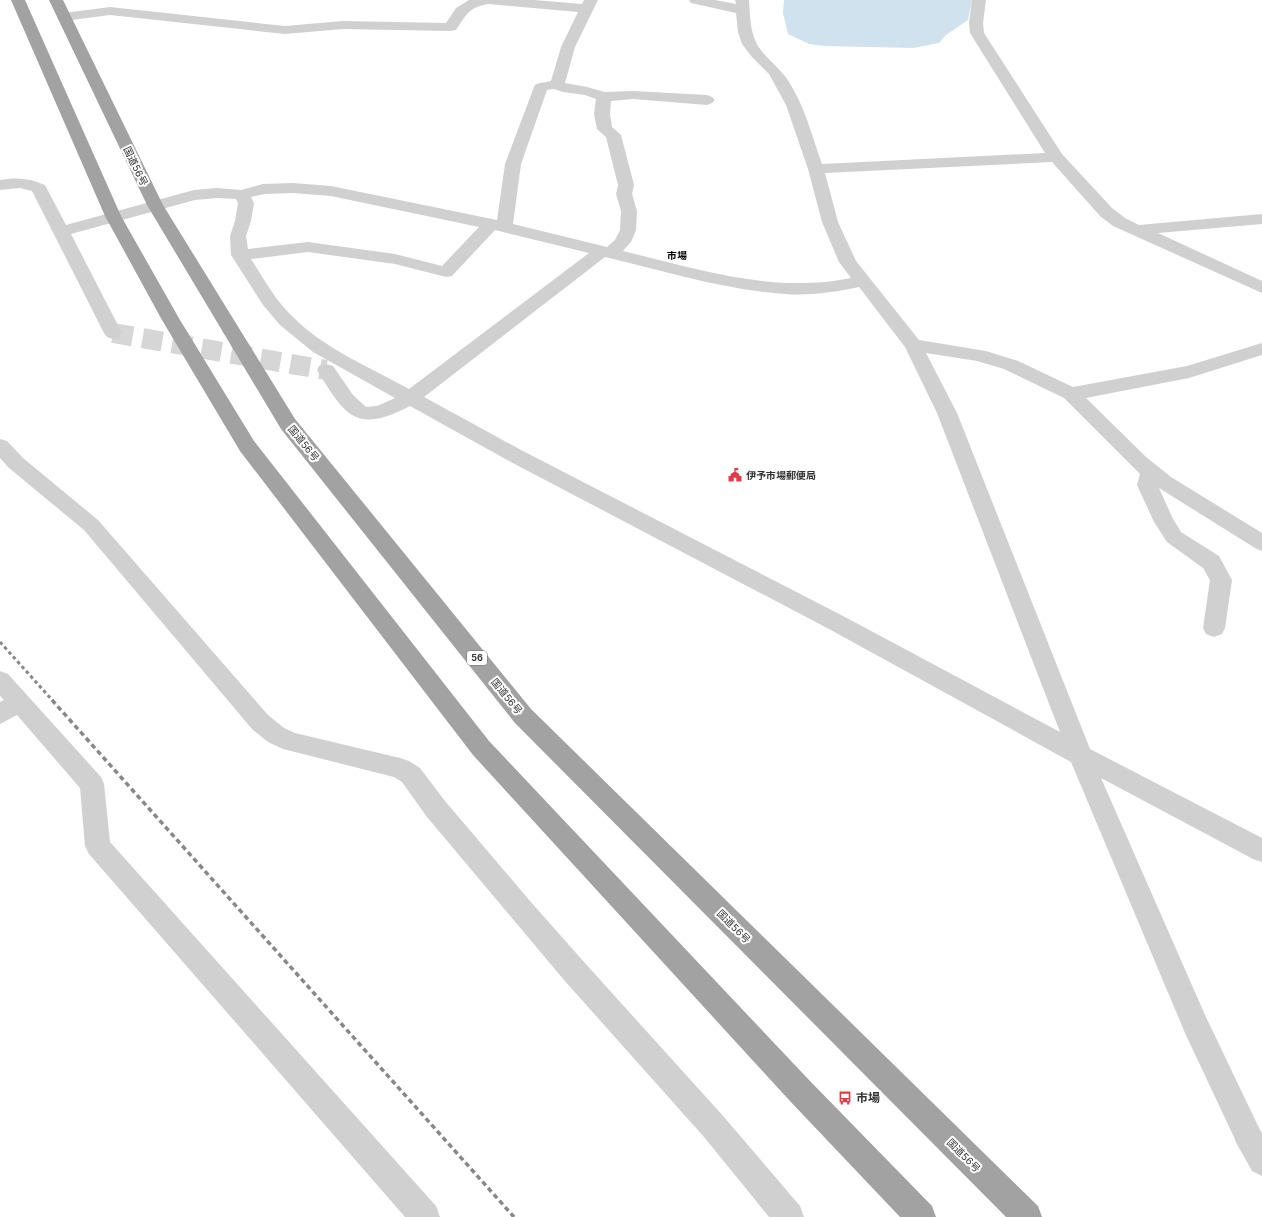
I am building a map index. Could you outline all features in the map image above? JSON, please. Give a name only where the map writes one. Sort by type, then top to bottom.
[{"type":"highway","points":[[18,0],[57,92],[113,216],[171,320],[247,446],[481,748],[799,1090],[921,1217]]},
{"type":"highway","name":"国道56号","points":[[60,8],[155,205],[288,424],[523,716],[1027,1217]]},
{"type":"street","points":[[60,8],[285,30],[343,24],[451,27],[460,10],[466,6],[488,0],[589,5],[568,47],[557,84]]},
{"type":"street","points":[[696,0],[743,5],[745,32],[749,44],[774,71],[782,82],[794,105],[816,169],[832,229],[848,262],[914,345],[947,413],[1080,755],[1195,1024],[1256,1151]]},
{"type":"street","points":[[980,0],[976,23],[977,33],[1056,157],[1106,212],[1119,222],[1240,276],[1262,288]]},
{"type":"street","points":[[240,254],[308,247],[395,259],[446,272],[498,226],[513,164],[541,87],[557,84],[563,88],[587,91],[604,97],[633,94],[707,100]]},
{"type":"street","points":[[326,370],[350,404],[360,412],[375,413],[410,398],[622,242],[628,230],[629,211],[624,194],[626,186],[613,135],[606,129],[602,114],[604,97]]},
{"type":"street","points":[[816,169],[1056,157]]},
{"type":"street","points":[[0,185],[15,182],[30,183],[39,188],[113,333]]},
{"type":"street","points":[[62,231],[194,195],[217,193],[241,195],[263,188],[293,188],[331,191],[498,226],[753,285],[787,290],[838,286],[862,281]]},
{"type":"street","points":[[241,195],[246,203],[238,236],[240,254],[269,301],[286,321],[320,348],[516,456],[837,623],[1080,755],[1262,851]]},
{"type":"street","points":[[1137,230],[1262,219]]},
{"type":"street","points":[[914,345],[979,355],[1011,365],[1071,394],[1110,434],[1164,482],[1262,543]]},
{"type":"street","points":[[1071,394],[1189,372],[1262,349]]},
{"type":"street","points":[[0,446],[16,463],[50,489],[91,525],[260,722],[276,735],[291,742],[400,768],[411,775],[436,809],[574,971],[714,1127],[789,1217]]},
{"type":"street","points":[[1151,471],[1147,485],[1164,522],[1174,537],[1211,562],[1221,580],[1214,628]]},
{"type":"street","points":[[0,680],[10,708],[92,784],[98,846],[425,1217]]},
{"type":"water","points":[[784,0],[972,0],[968,20],[946,35],[939,43],[913,48],[825,46],[809,44],[788,34],[783,13]]},
{"type":"tunnel","points":[[113,333],[326,370]]},
{"type":"railway","points":[[0,642],[53,701]]},
{"type":"railway","points":[[52,700],[514,1217]]},
{"type":"place","name":"伊予市場郵便局","points":[[735,475]]},
{"type":"place","name":"市場","points":[[845,1098]]},
{"type":"district","name":"市場","points":[[677,255]]}]
